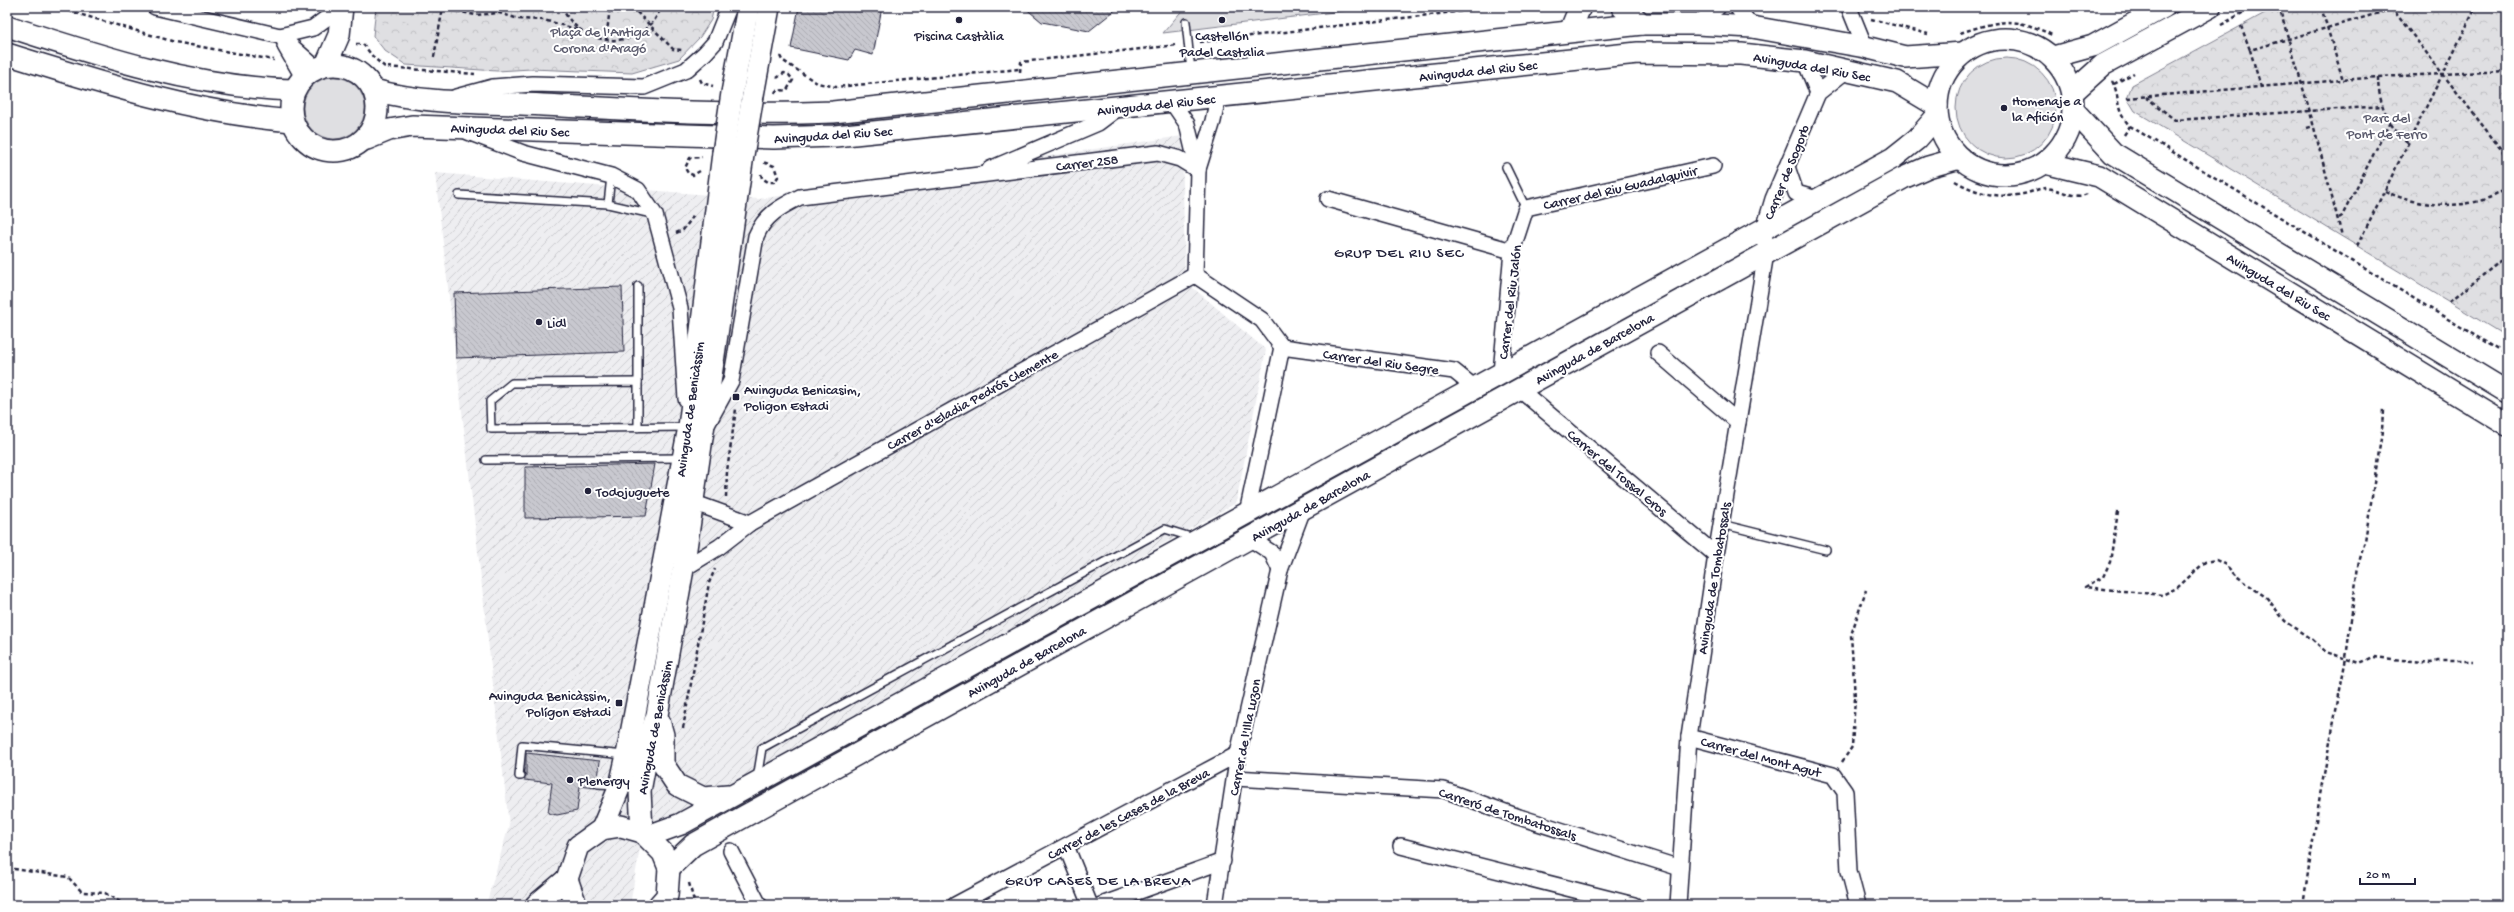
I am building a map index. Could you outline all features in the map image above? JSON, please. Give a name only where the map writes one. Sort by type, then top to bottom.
[{"type":"main road","points":[[339,35],[356,69],[374,90],[378,115],[367,139],[347,151],[324,151],[304,140],[292,121],[290,105],[309,75],[339,35],[342,7]]},
{"type":"main road","name":"Avinguda de Benicàssim","points":[[645,834],[640,791],[651,734],[657,715],[683,569],[692,502],[713,152],[722,92],[748,7]]},
{"type":"main road","name":"Avinguda de Benicàssim","points":[[602,829],[620,786],[683,458],[696,430],[750,162],[753,95],[769,7]]},
{"type":"main road","points":[[1570,31],[1580,7]]},
{"type":"main road","points":[[1622,7],[1642,24]]},
{"type":"main road","points":[[2164,7],[2093,46],[2057,48],[2025,41],[1992,39],[1960,43],[1944,76],[1937,111],[1945,139],[1960,158],[1987,173],[2017,175],[2045,163],[2066,141],[2074,101],[2103,65],[2210,7]]},
{"type":"main road","name":"Avinguda del Riu Sec","points":[[374,90],[414,98],[444,100],[777,115],[833,112],[1642,24],[1697,24],[1752,27],[1865,46],[1905,57],[1960,43]]},
{"type":"main road","points":[[7,26],[73,48],[170,73],[266,89],[341,64],[356,69]]},
{"type":"main road","points":[[2057,48],[2074,101]]},
{"type":"main road","name":"Avinguda del Riu Sec","points":[[367,139],[390,130],[412,126],[454,126],[774,138],[835,136],[1218,98],[1638,53],[1741,54],[1805,62],[1847,70],[1897,82],[1937,111]]},
{"type":"main road","points":[[7,54],[162,100],[262,119],[292,121]]},
{"type":"main road","name":"Avinguda del Riu Sec","points":[[2074,101],[2113,153],[2507,392]]},
{"type":"main road","name":"Avinguda de Barcelona","points":[[645,834],[681,824],[1893,158],[1917,139],[1937,111]]},
{"type":"main road","name":"Avinguda de Barcelona","points":[[669,868],[699,842],[1766,253],[1903,178],[1928,166],[1960,158]]},
{"type":"main road","name":"Avinguda del Riu Sec","points":[[2045,163],[2099,176],[2507,425]]},
{"type":"main road","name":"Avinguda de Barcelona","points":[[657,715],[663,735],[663,764],[677,786],[703,798],[734,795]]},
{"type":"main road","points":[[536,905],[567,879],[578,846],[602,829],[621,826],[645,834],[663,853],[669,868],[667,902]]},
{"type":"main road","points":[[567,879],[576,905]]},
{"type":"street","points":[[155,7],[280,36],[313,28],[328,17],[333,7]]},
{"type":"street","points":[[444,100],[493,87],[533,84],[644,87],[686,70],[715,42],[729,7]]},
{"type":"street","points":[[1697,24],[1718,7]]},
{"type":"street","name":"Avinguda del Riu Sec","points":[[1737,7],[1752,27]]},
{"type":"street","points":[[1851,8],[1865,46]]},
{"type":"street","points":[[280,36],[309,75]]},
{"type":"street","points":[[1805,62],[1818,93]]},
{"type":"street","name":"Carrer de Sogorb","points":[[1766,253],[1764,229],[1773,199],[1818,93],[1847,70]]},
{"type":"street","points":[[1198,170],[1213,121],[1218,98]]},
{"type":"street","points":[[1172,102],[1187,124],[1198,170],[1195,274],[1262,320],[1282,347],[1247,513]]},
{"type":"street","name":"Carrer 258","points":[[972,176],[1098,123],[1118,108]]},
{"type":"street","points":[[454,126],[523,153],[611,176],[638,190],[655,215],[680,308],[696,430]]},
{"type":"street","name":"Carrer 258","points":[[773,211],[800,196],[1158,153],[1180,159],[1198,170]]},
{"type":"street","name":"Carrer del Riu Guadalquivir","points":[[1526,208],[1713,166]]},
{"type":"street","points":[[1787,167],[1796,193]]},
{"type":"street","points":[[1773,199],[1796,193],[1817,199]]},
{"type":"street","points":[[1328,199],[1512,251]]},
{"type":"street","name":"Carrer del Riu Jalón","points":[[1501,373],[1512,251],[1526,208]]},
{"type":"street","name":"Avinguda de Benicàssim","points":[[696,430],[730,381],[756,236],[761,223],[773,211]]},
{"type":"street","name":"Avinguda de Tombatossals","points":[[1678,905],[1689,737],[1716,555],[1766,253]]},
{"type":"street","name":"Carrer d'Eladia Pedrós Clemente","points":[[683,569],[719,547],[750,524],[1195,274]]},
{"type":"street","name":"Carrer del Riu Segre","points":[[1282,347],[1454,372],[1475,388]]},
{"type":"street","points":[[1658,352],[1738,422]]},
{"type":"street","name":"Carrer del Tossal Gros","points":[[1519,389],[1716,555]]},
{"type":"street","points":[[692,502],[750,524]]},
{"type":"street","name":"Carrer de l'Illa Luzon","points":[[1215,905],[1223,861],[1238,754],[1280,570],[1303,508]]},
{"type":"street","points":[[1249,538],[1272,553],[1280,570]]},
{"type":"street","name":"Carrer del Mont Agut","points":[[1689,737],[1833,775]]},
{"type":"street","name":"Carrer de les Cases de la Breva","points":[[964,903],[1066,846],[1238,754]]},
{"type":"street","points":[[1833,775],[1845,792],[1850,871],[1858,905]]},
{"type":"street","name":"Carreró de Tombatossals","points":[[1235,778],[1444,790],[1518,817],[1680,868]]},
{"type":"street","points":[[1066,846],[1090,905]]},
{"type":"street","points":[[1401,846],[1634,905]]},
{"type":"street","points":[[731,851],[759,905]]},
{"type":"street","points":[[1101,905],[1223,861]]},
{"type":"lane","points":[[1186,22],[1191,73]]},
{"type":"lane","points":[[1506,167],[1526,208]]},
{"type":"lane","points":[[608,204],[611,176]]},
{"type":"lane","points":[[458,195],[608,204],[655,215]]},
{"type":"lane","points":[[638,286],[638,428]]},
{"type":"lane","points":[[638,382],[512,383],[490,401],[491,429],[638,428],[696,430]]},
{"type":"lane","points":[[486,460],[683,458]]},
{"type":"lane","points":[[1722,524],[1826,550]]},
{"type":"lane","points":[[756,783],[762,748],[1165,529],[1200,540]]},
{"type":"lane","points":[[522,776],[519,776],[522,745],[627,755]]},
{"type":"lane","points":[[598,784],[620,786]]},
{"type":"path","points":[[499,7],[499,13]]},
{"type":"path","points":[[562,7],[579,30]]},
{"type":"path","points":[[606,41],[610,7]]},
{"type":"path","points":[[632,7],[673,49],[704,53]]},
{"type":"path","points":[[434,58],[443,8],[475,15],[499,13],[519,19],[544,20],[579,30],[592,37],[606,41],[630,38],[650,26],[662,7]]},
{"type":"path","points":[[1021,62],[1497,7]]},
{"type":"path","points":[[2278,7],[2289,39],[2314,126],[2342,236]]},
{"type":"path","points":[[2321,7],[2343,80]]},
{"type":"path","points":[[2250,50],[2392,8],[2400,7]]},
{"type":"path","points":[[2357,246],[2476,7]]},
{"type":"path","points":[[1851,8],[1867,17],[1931,36]]},
{"type":"path","points":[[2392,8],[2507,158]]},
{"type":"path","points":[[1960,43],[1990,23],[2012,21],[2035,26],[2057,48]]},
{"type":"path","points":[[2241,26],[2261,87]]},
{"type":"path","points":[[782,60],[817,83],[836,87],[1019,69]]},
{"type":"path","points":[[2103,65],[2116,89],[2120,116],[2130,126],[2507,355]]},
{"type":"path","points":[[699,71],[702,83],[714,85],[722,92]]},
{"type":"path","points":[[2127,98],[2378,77],[2507,71]]},
{"type":"path","points":[[775,83],[777,76],[784,73],[789,75],[792,80],[787,90],[776,90],[775,97]]},
{"type":"path","points":[[2378,77],[2379,95],[2390,122],[2409,143]]},
{"type":"path","points":[[2146,96],[2175,120],[2383,106]]},
{"type":"path","points":[[2338,218],[2342,216],[2390,122]]},
{"type":"path","points":[[2113,153],[2130,126]]},
{"type":"path","points":[[2307,128],[2314,126]]},
{"type":"path","points":[[702,165],[700,172],[693,175],[688,173],[685,168],[690,158],[702,158],[713,152]]},
{"type":"path","points":[[750,162],[761,170],[762,178],[768,182],[774,182],[778,177],[774,166],[763,164],[764,157]]},
{"type":"path","points":[[1951,178],[1976,192],[1999,196],[2022,194],[2044,188],[2060,189],[2074,196],[2082,196],[2090,192],[2099,176]]},
{"type":"path","points":[[2385,191],[2400,199],[2455,205],[2481,199],[2507,188]]},
{"type":"path","points":[[662,237],[682,230],[699,208]]},
{"type":"path","points":[[2450,302],[2507,256]]},
{"type":"path","points":[[2304,905],[2320,796],[2346,658],[2358,566],[2365,541],[2382,432],[2383,409]]},
{"type":"path","points":[[2118,512],[2110,562],[2103,577],[2085,587],[2162,595],[2177,588],[2205,562],[2216,560],[2226,565],[2235,575],[2267,598],[2285,621],[2312,639],[2326,652],[2360,663],[2373,657],[2432,663],[2439,661],[2473,661]]},
{"type":"path","points":[[1833,775],[1852,747],[1855,698],[1851,635],[1866,590]]},
{"type":"path","points":[[7,868],[68,878],[82,892],[105,893],[125,905]]},
{"type":"shaded area","points":[[1182,136],[1185,281],[1266,350],[1236,503],[642,836],[630,905],[486,905],[509,825],[435,173],[759,199]]},
{"type":"green space","name":"Plaça de l'Antiga Corona d'Aragó","points":[[376,7],[714,7],[711,20],[700,37],[679,59],[632,73],[531,69],[497,71],[406,65],[385,51],[373,36]]},
{"type":"green space","name":"Castellón Padel Castalia","points":[[1185,7],[1375,7],[1163,33]]},
{"type":"green space","name":"Parc del Pont de Ferro","points":[[2276,7],[2507,7],[2507,337],[2135,111],[2127,98],[2132,85]]},
{"type":"green space","points":[[2006,58],[2025,62],[2041,73],[2052,89],[2056,108],[2052,127],[2041,143],[2025,154],[2006,158],[1987,154],[1971,143],[1960,127],[1956,108],[1960,89],[1971,73],[1987,62]]},
{"type":"green space","points":[[328,77],[340,77],[356,86],[363,96],[365,108],[363,120],[356,130],[340,139],[328,139],[317,134],[308,125],[303,114],[303,102],[308,91],[317,82]]},
{"type":"building","points":[[799,7],[882,7],[873,55],[855,50],[849,60],[791,48]]},
{"type":"building","points":[[1024,7],[1119,7],[1089,31],[1042,22]]},
{"type":"building","name":"Lidl","points":[[622,287],[624,352],[456,358],[454,293]]},
{"type":"building","name":"Todojuguete","points":[[655,464],[646,516],[525,518],[525,467]]},
{"type":"building","points":[[526,753],[600,761],[598,779],[593,783],[595,788],[580,786],[577,811],[557,815],[548,813],[552,783],[524,780],[526,776]]},
{"type":"place","name":"Piscina Castàlia","points":[[959,20]]},
{"type":"place","name":"Castellón Padel Castalia","points":[[1222,20]]},
{"type":"place","name":"Homenaje a la Afición","points":[[2004,108]]},
{"type":"place","name":"Lidl","points":[[539,322]]},
{"type":"place","name":"Avinguda Benicasim, Poligon Estadi","points":[[736,397]]},
{"type":"place","name":"Todojuguete","points":[[588,491]]},
{"type":"place","name":"Avinguda Benicàssim, Polígon Estadi","points":[[619,703]]},
{"type":"place","name":"Plenergy","points":[[570,780]]},
{"type":"district","name":"GRUP DEL RIU SEC","points":[[1399,252]]},
{"type":"district","name":"GRUP CASES DE LA BREVA","points":[[1098,880]]}]
